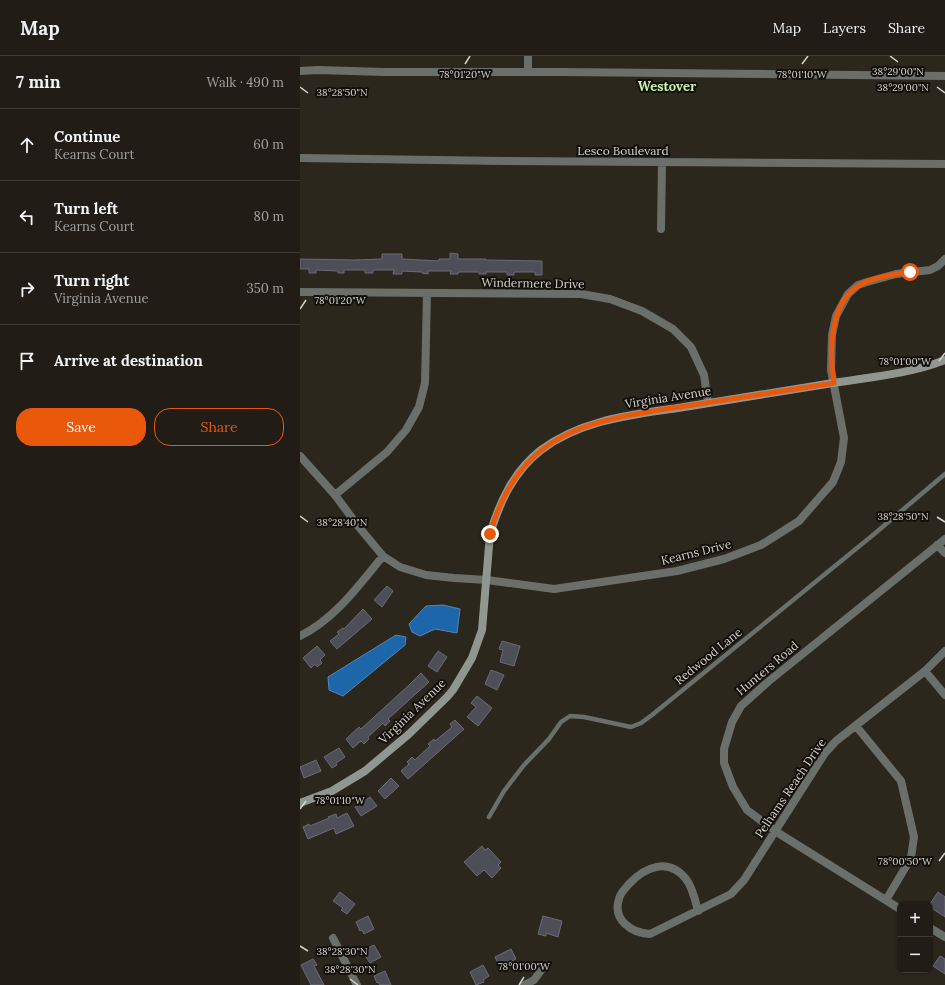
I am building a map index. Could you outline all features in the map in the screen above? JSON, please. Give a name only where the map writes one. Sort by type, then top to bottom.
[{"type":"street","points":[[528,56],[528,72]]},
{"type":"street","points":[[300,71],[945,76]]},
{"type":"street","name":"Lesco Boulevard","points":[[300,158],[945,164]]},
{"type":"street","points":[[661,229],[662,162]]},
{"type":"street","name":"Kearns Drive","points":[[300,456],[334,495],[383,556],[400,567],[426,575],[487,580],[554,589],[678,571],[724,559],[761,545],[799,521],[833,482],[841,462],[844,438],[831,370],[832,335],[836,316],[848,294],[858,285],[867,282],[896,274],[930,270],[938,266],[945,259]]},
{"type":"street","name":"Windermere Drive","points":[[300,292],[581,294],[610,299],[642,311],[673,329],[691,347],[704,375],[708,403]]},
{"type":"street","points":[[334,495],[387,452],[406,430],[419,407],[425,383],[427,294]]},
{"type":"street","name":"Virginia Avenue","points":[[300,803],[332,791],[349,782],[409,734],[447,698],[463,675],[482,630],[490,534],[498,511],[510,486],[518,473],[541,450],[581,427],[620,416],[898,372],[929,366],[945,360]]},
{"type":"street","name":"Hunters Road","points":[[897,907],[775,831],[747,810],[733,787],[724,763],[724,749],[732,722],[741,706],[769,681],[945,539]]},
{"type":"street","points":[[938,545],[945,553]]},
{"type":"street","points":[[300,636],[329,617],[353,593],[383,556]]},
{"type":"street","name":"Pelhams Reach Drive","points":[[698,911],[687,880],[680,873],[670,868],[661,866],[646,870],[634,878],[621,894],[618,901],[619,915],[622,923],[634,931],[650,934],[698,911],[731,894],[744,880],[825,753],[836,741],[925,671],[945,651]]},
{"type":"street","points":[[925,671],[945,695]]},
{"type":"street","points":[[856,726],[901,781],[914,837],[911,858],[886,900]]},
{"type":"street","points":[[933,930],[945,937]]},
{"type":"street","points":[[333,938],[357,985]]},
{"type":"street","points":[[524,985],[534,980],[545,965]]},
{"type":"lane","name":"Redwood Lane","points":[[488,817],[504,791],[524,765],[549,739],[561,722],[570,716],[584,717],[631,727],[641,723],[873,535],[945,474]]},
{"type":"water","points":[[443,605],[460,609],[457,633],[435,629],[420,636],[412,632],[409,624],[426,606]]},
{"type":"water","points":[[396,635],[406,637],[405,645],[343,696],[329,690],[328,677]]},
{"type":"building","points":[[450,253],[458,254],[458,259],[542,261],[542,275],[535,275],[535,272],[514,272],[514,275],[507,275],[507,272],[486,272],[486,274],[479,274],[479,272],[458,272],[458,274],[450,274],[451,271],[428,271],[428,274],[422,272],[402,271],[402,274],[393,274],[394,270],[373,270],[373,273],[365,273],[365,270],[344,270],[344,273],[338,273],[338,271],[316,270],[316,273],[309,273],[309,269],[300,269],[300,259],[382,259],[382,254],[402,254],[402,259],[439,261],[439,259],[450,259]]},
{"type":"building","points":[[387,586],[393,591],[382,607],[374,600]]},
{"type":"building","points":[[363,609],[372,619],[337,649],[330,641],[339,634],[337,632],[343,628],[344,629]]},
{"type":"building","points":[[502,641],[520,646],[514,666],[500,662],[503,650],[499,649]]},
{"type":"building","points":[[317,646],[325,655],[320,660],[322,663],[317,667],[315,664],[311,668],[303,658]]},
{"type":"building","points":[[438,651],[447,657],[437,672],[428,666]]},
{"type":"building","points":[[491,670],[504,675],[497,690],[485,684]]},
{"type":"building","points":[[421,673],[429,682],[388,719],[390,721],[385,726],[383,723],[368,737],[369,739],[364,744],[361,741],[353,748],[346,739],[359,727],[361,729]]},
{"type":"building","points":[[477,696],[492,708],[478,726],[467,717],[476,707],[471,703]]},
{"type":"building","points":[[455,720],[464,729],[408,779],[401,771],[409,764],[407,762],[412,757],[415,760],[430,746],[428,744],[434,739],[435,741],[452,727],[450,724]]},
{"type":"building","points":[[339,748],[345,757],[336,763],[337,765],[332,768],[324,757]]},
{"type":"building","points":[[316,760],[321,771],[304,778],[300,767]]},
{"type":"building","points":[[391,778],[399,786],[385,799],[378,791]]},
{"type":"building","points":[[370,797],[377,806],[361,816],[355,807]]},
{"type":"building","points":[[347,813],[354,826],[336,834],[334,828],[308,839],[303,827],[309,824],[310,826],[336,814],[337,818]]},
{"type":"building","points":[[482,846],[485,850],[488,848],[501,862],[498,865],[501,868],[492,878],[484,870],[477,876],[464,862]]},
{"type":"building","points":[[340,892],[355,904],[347,914],[341,910],[343,908],[333,901]]},
{"type":"building","points":[[938,892],[945,897],[945,917],[933,909],[932,901]]},
{"type":"building","points":[[368,916],[374,929],[364,934],[362,930],[360,931],[356,922]]},
{"type":"building","points":[[543,916],[562,921],[558,937],[546,933],[546,936],[538,934]]},
{"type":"building","points":[[374,945],[381,957],[370,963],[362,951]]},
{"type":"building","points":[[511,949],[516,959],[506,964],[507,966],[501,969],[495,957]]},
{"type":"building","points":[[940,956],[945,959],[945,974],[933,966]]},
{"type":"building","points":[[313,959],[317,965],[314,966],[324,985],[311,985],[301,965]]},
{"type":"building","points":[[483,965],[489,976],[483,980],[484,982],[476,985],[470,972]]},
{"type":"building","points":[[385,971],[391,985],[380,985],[378,982],[377,983],[374,976]]},
{"type":"district","name":"Westover","points":[[667,86]]},
{"type":"route","points":[[490,534],[501,504],[518,473],[541,450],[581,427],[620,416],[834,383],[831,370],[832,335],[836,316],[848,294],[858,285],[896,274],[910,272]]}]
